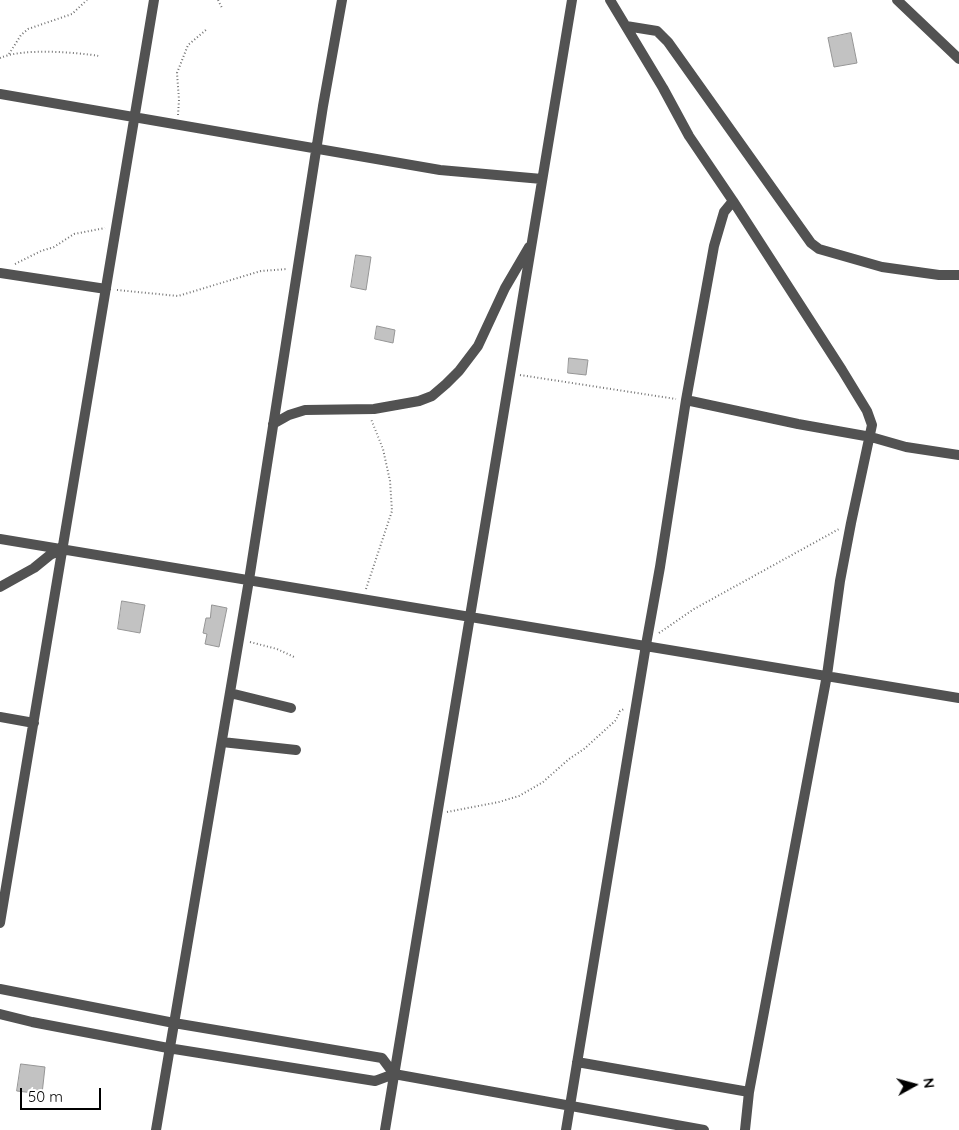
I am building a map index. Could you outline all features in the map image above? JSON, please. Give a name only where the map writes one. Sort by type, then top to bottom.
[{"type":"street","points":[[0,922],[5,868],[34,723],[154,0]]},
{"type":"street","points":[[156,1130],[168,1048],[174,1023],[240,635],[316,149],[342,0]]},
{"type":"street","points":[[385,1130],[572,0]]},
{"type":"street","points":[[610,0],[663,88],[689,136],[867,410],[872,425],[840,581],[827,675],[749,1092],[745,1130]]},
{"type":"street","points":[[898,0],[959,59]]},
{"type":"street","points":[[626,26],[656,31],[668,42],[811,242],[819,249],[882,266],[939,275],[959,275]]},
{"type":"street","points":[[0,94],[440,170],[542,179]]},
{"type":"street","points":[[566,1130],[686,400],[714,246],[724,212],[733,201]]},
{"type":"street","points":[[273,424],[289,415],[305,410],[366,410],[419,401],[432,396],[470,358],[478,346],[506,288],[532,244]]},
{"type":"street","points":[[0,273],[106,289]]},
{"type":"street","points":[[686,400],[798,424],[871,436],[906,447],[959,455]]},
{"type":"street","points":[[0,539],[646,643],[959,698]]},
{"type":"street","points":[[0,587],[63,549]]},
{"type":"street","points":[[230,693],[291,708]]},
{"type":"street","points":[[0,717],[34,723]]},
{"type":"street","points":[[222,742],[296,750]]},
{"type":"street","points":[[0,989],[174,1023],[382,1058],[394,1074]]},
{"type":"street","points":[[0,1014],[168,1048],[375,1081],[394,1074],[704,1130]]},
{"type":"street","points":[[577,1062],[749,1092]]},
{"type":"path","points":[[9,54],[21,35],[28,29],[72,14],[88,0]]},
{"type":"path","points":[[218,0],[222,8]]},
{"type":"path","points":[[176,125],[179,108],[177,73],[188,45],[207,29]]},
{"type":"path","points":[[0,58],[9,54],[69,52],[100,56]]},
{"type":"path","points":[[11,266],[40,251],[54,247],[74,234],[117,225]]},
{"type":"path","points":[[106,289],[182,296],[213,285],[261,272],[297,268]]},
{"type":"path","points":[[510,374],[686,400]]},
{"type":"path","points":[[364,599],[375,559],[392,511],[390,480],[383,450],[366,410]]},
{"type":"path","points":[[646,643],[694,609],[851,523]]},
{"type":"path","points":[[240,635],[249,642],[277,649],[294,657]]},
{"type":"path","points":[[437,814],[499,802],[519,796],[542,782],[569,759],[584,750],[616,720],[621,710],[635,708]]},
{"type":"building","points":[[851,33],[857,63],[834,67],[828,38]]},
{"type":"building","points":[[356,255],[371,257],[366,290],[351,287]]},
{"type":"building","points":[[377,326],[395,330],[393,343],[375,339]]},
{"type":"building","points":[[569,358],[588,360],[586,375],[568,373]]},
{"type":"building","points":[[122,601],[145,605],[140,633],[118,629]]},
{"type":"building","points":[[212,605],[227,608],[219,647],[205,644],[207,634],[203,633],[206,618],[210,618]]},
{"type":"building","points":[[21,1064],[45,1067],[42,1094],[17,1091]]}]
